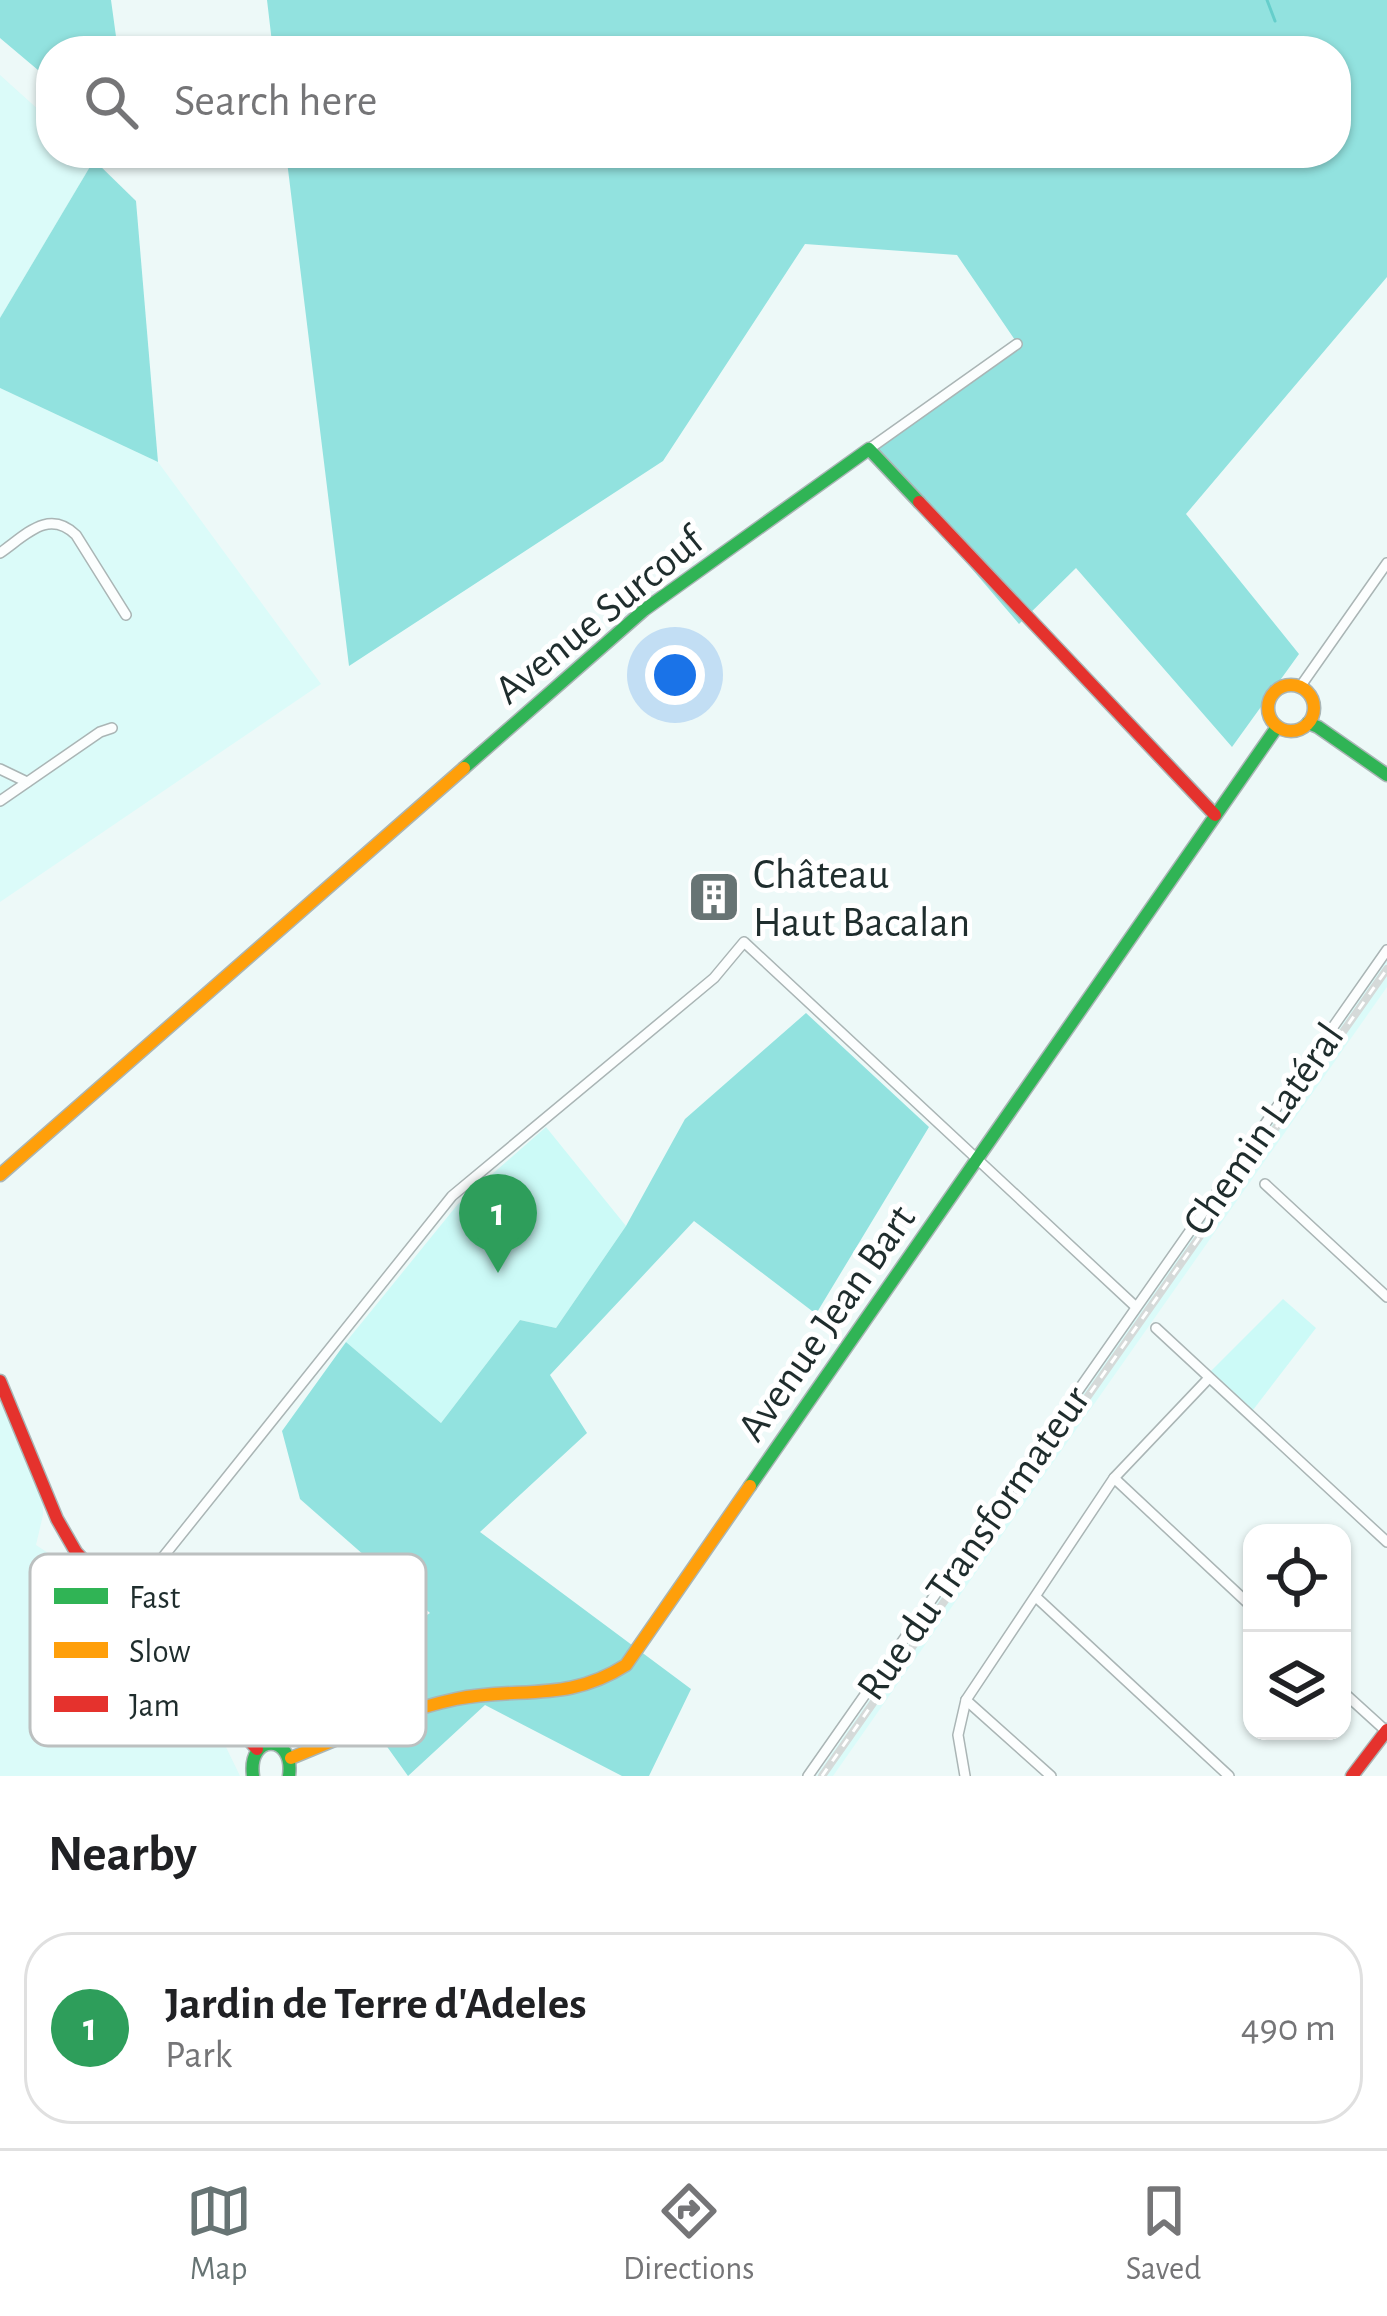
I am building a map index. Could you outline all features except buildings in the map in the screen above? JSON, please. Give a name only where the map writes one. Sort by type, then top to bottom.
[{"type":"street","points":[[1017,344],[869,449],[1215,815]]},
{"type":"street","name":"Avenue Surcouf","points":[[0,1175],[644,610],[869,449]]},
{"type":"street","points":[[0,553],[36,528],[67,526],[126,614]]},
{"type":"street","points":[[1300,687],[1387,563]]},
{"type":"street","points":[[1286,686],[1306,691],[1313,703],[1308,723],[1297,730],[1277,727],[1268,715],[1273,693],[1286,686]]},
{"type":"street","points":[[1308,723],[1387,776]]},
{"type":"street","name":"Avenue Jean Bart","points":[[426,1709],[484,1695],[569,1692],[608,1678],[626,1664],[1277,727]]},
{"type":"street","points":[[0,800],[112,728]]},
{"type":"street","points":[[0,769],[28,782]]},
{"type":"street","points":[[165,1554],[452,1196],[714,978],[744,942],[1136,1307]]},
{"type":"street","name":"Chemin Latéral","points":[[1136,1307],[1387,950]]},
{"type":"street","points":[[1265,1184],[1387,1297]]},
{"type":"street","name":"Rue du Transformateur","points":[[808,1776],[1136,1307]]},
{"type":"street","points":[[1156,1328],[1387,1542]]},
{"type":"street","points":[[965,1776],[958,1735],[966,1700],[1114,1478],[1209,1378]]},
{"type":"street","points":[[0,1381],[67,1538],[80,1554]]},
{"type":"street","points":[[1114,1478],[1243,1599]]},
{"type":"street","points":[[1036,1597],[1228,1776]]},
{"type":"street","points":[[1351,1699],[1386,1730],[1352,1776]]},
{"type":"street","points":[[966,1700],[1051,1776]]},
{"type":"street","points":[[254,1746],[257,1749]]},
{"type":"street","points":[[253,1776],[250,1761],[262,1746]]},
{"type":"street","points":[[280,1746],[291,1758],[289,1776]]},
{"type":"street","name":"Avenue Jean Bart","points":[[291,1758],[324,1746]]},
{"type":"shaded area","points":[[0,0],[111,0],[116,36],[36,36],[36,68],[0,38]]},
{"type":"shaded area","points":[[267,0],[1387,0],[1387,277],[1186,514],[1299,654],[1232,747],[1076,568],[1019,624],[869,449],[1017,343],[957,255],[805,244],[663,461],[349,666],[288,168],[1351,168],[1351,36],[271,36]]},
{"type":"shaded area","points":[[0,75],[36,107],[36,168],[89,168],[0,318]]},
{"type":"shaded area","points":[[89,168],[102,168],[136,201],[158,462],[0,388],[0,318]]},
{"type":"shaded area","points":[[0,388],[158,462],[321,684],[0,902]]},
{"type":"shaded area","points":[[1387,959],[1387,987],[833,1776],[816,1776]]},
{"type":"shaded area","points":[[806,1013],[929,1127],[816,1314],[694,1221],[550,1375],[587,1433],[480,1532],[691,1689],[649,1776],[622,1776],[485,1705],[408,1776],[387,1746],[426,1746],[426,1616],[430,1613],[426,1609],[426,1554],[363,1554],[300,1499],[282,1431],[346,1342],[441,1423],[520,1320],[556,1328],[626,1226],[685,1119]]},
{"type":"shaded area","points":[[546,1127],[626,1226],[556,1328],[520,1320],[441,1423],[346,1342],[458,1204]]},
{"type":"shaded area","points":[[1283,1299],[1316,1328],[1253,1410],[1211,1371]]},
{"type":"shaded area","points":[[0,1383],[43,1496],[36,1545],[50,1554],[30,1554],[30,1746],[225,1746],[240,1776],[0,1776]]},
{"type":"waterway","points":[[1267,0],[1275,21]]},
{"type":"railway","points":[[822,1776],[1387,969]]},
{"type":"traffic: fast","points":[[464,768],[644,610],[869,449],[919,502]]},
{"type":"traffic: fast","points":[[1308,723],[1387,775]]},
{"type":"traffic: fast","points":[[750,1486],[1277,727]]},
{"type":"traffic: fast","points":[[253,1776],[253,1762],[263,1746]]},
{"type":"traffic: fast","points":[[279,1746],[289,1762],[289,1776]]},
{"type":"traffic: slow","points":[[1291,685],[1307,692],[1314,708],[1307,724],[1291,731],[1275,724],[1268,708],[1275,692],[1291,685]]},
{"type":"traffic: slow","points":[[0,1175],[464,768]]},
{"type":"traffic: slow","points":[[426,1707],[479,1695],[584,1685],[626,1665],[750,1486]]},
{"type":"traffic: slow","points":[[291,1758],[320,1746]]},
{"type":"traffic: jam","points":[[919,502],[1215,815]]},
{"type":"traffic: jam","points":[[0,1381],[57,1519],[78,1554]]},
{"type":"traffic: jam","points":[[1352,1776],[1387,1730]]},
{"type":"traffic: jam","points":[[254,1746],[257,1749]]},
{"type":"place","name":"Château Haut Bacalan","points":[[714,897]]},
{"type":"place","name":"Jardin de Terre d'Adeles","points":[[498,1273]]}]
